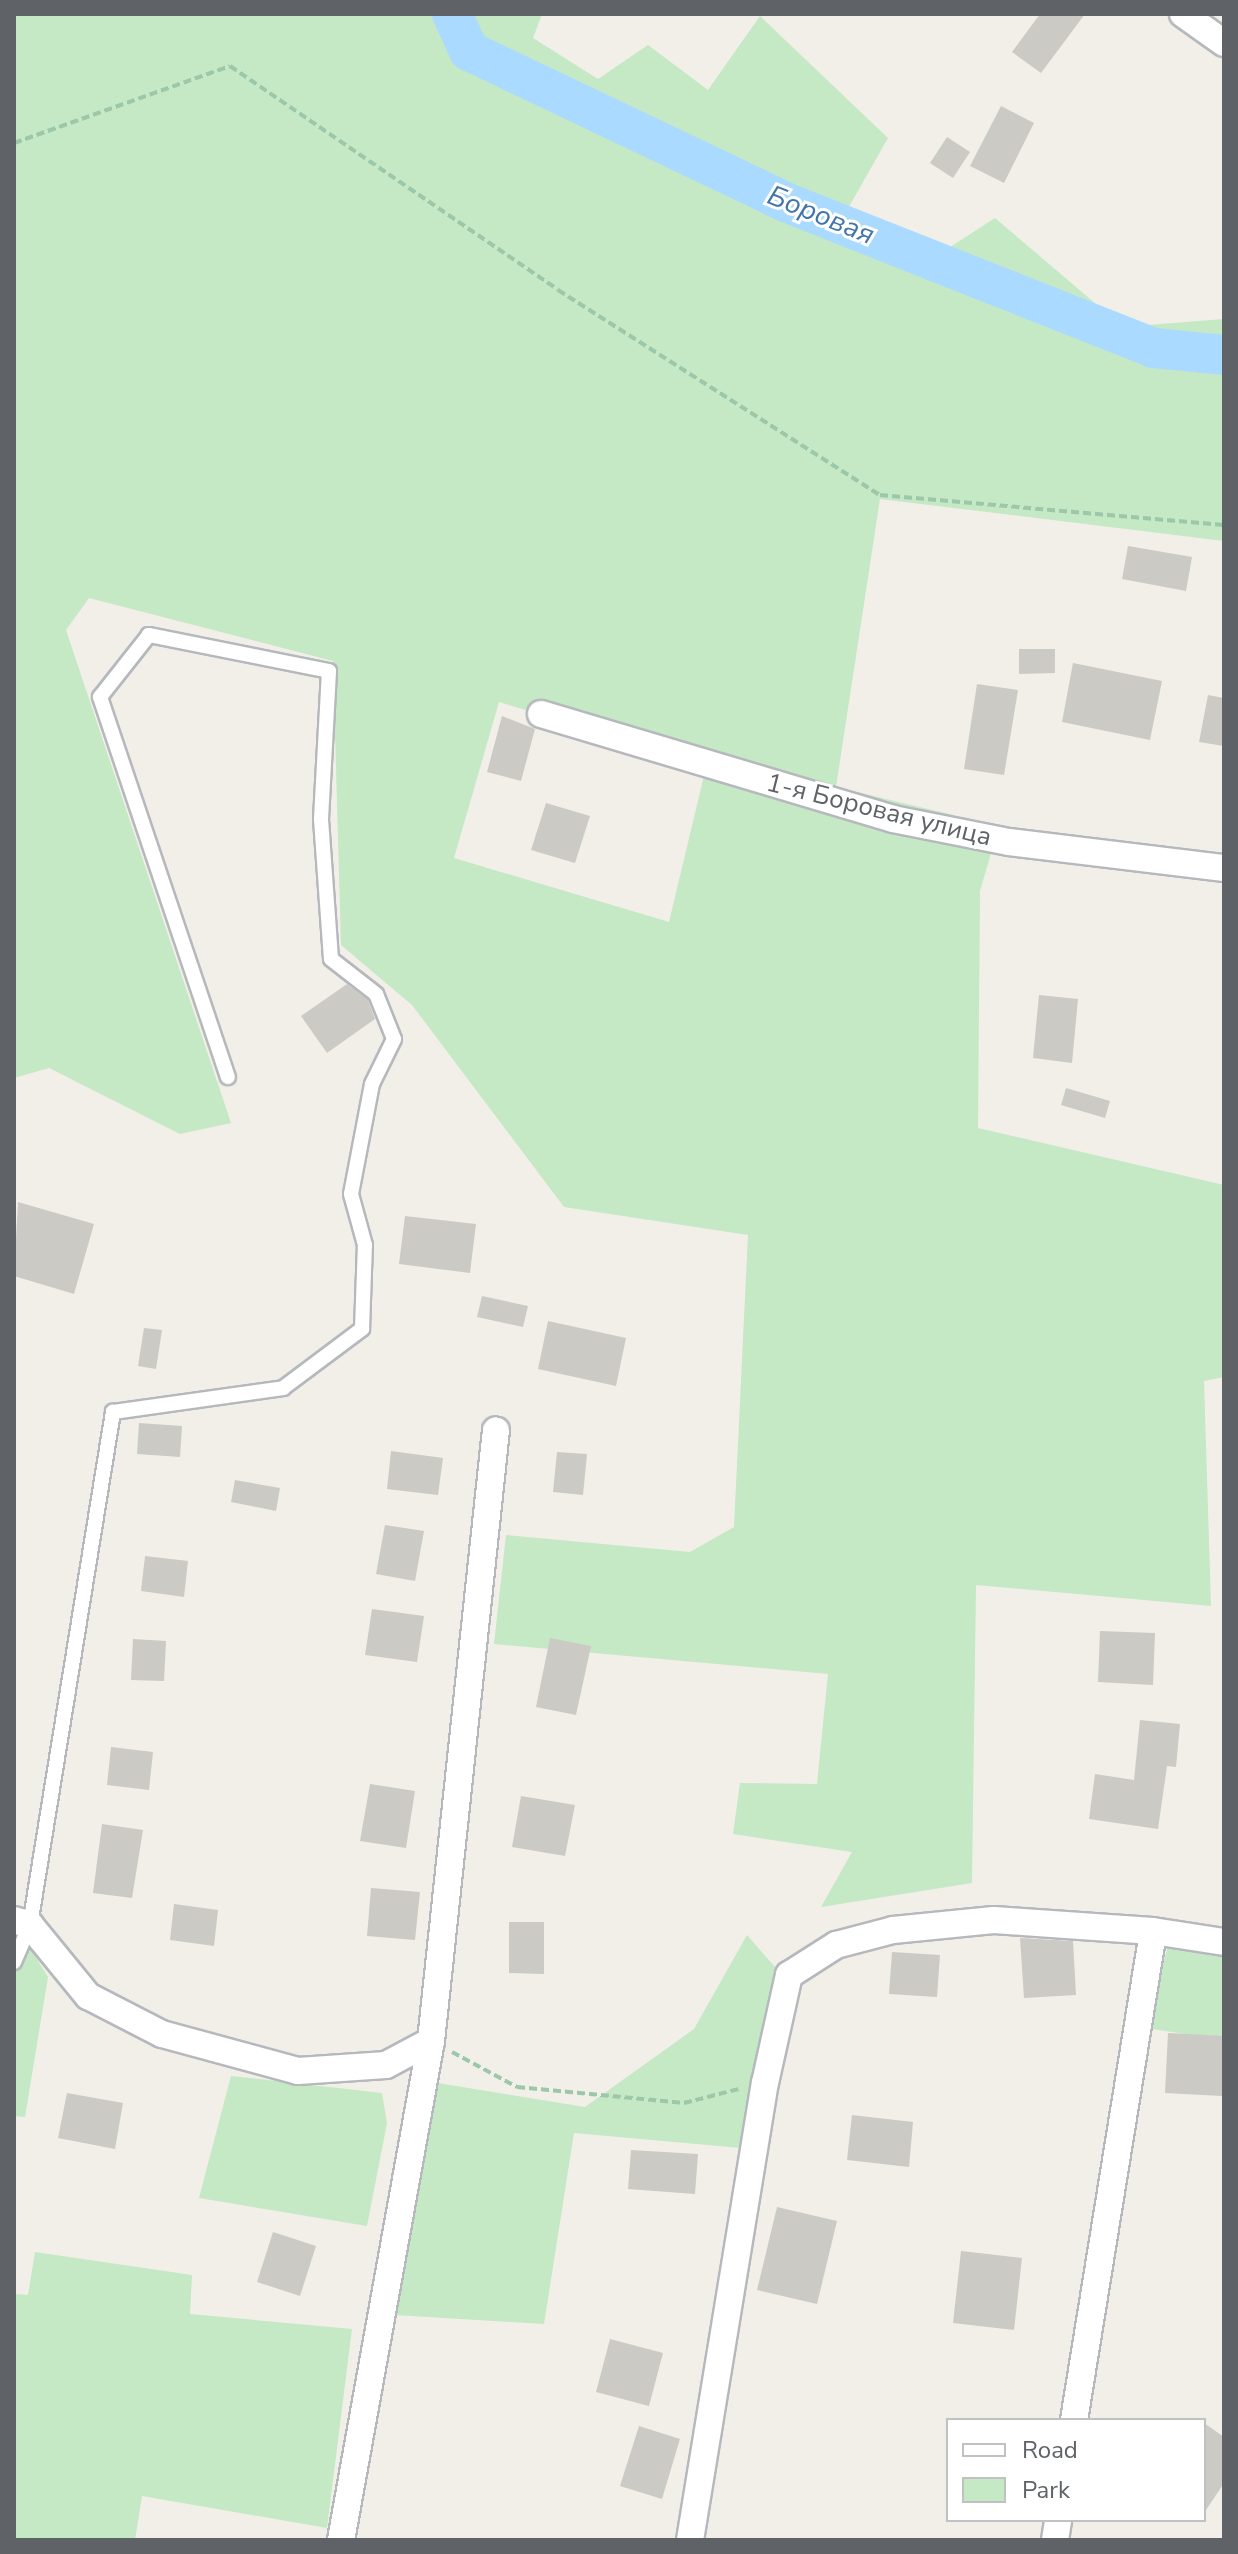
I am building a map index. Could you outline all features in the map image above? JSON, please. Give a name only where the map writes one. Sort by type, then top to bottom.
[{"type":"street","points":[[1187,15],[1224,43]]},
{"type":"street","name":"1-я Боровая улица","points":[[541,714],[893,819],[1009,842],[1224,868]]},
{"type":"street","points":[[341,2540],[431,2041],[496,1430]]},
{"type":"street","points":[[690,2540],[765,2083],[789,1975],[836,1945],[893,1930],[994,1920],[1153,1931],[1224,1942]]},
{"type":"street","points":[[22,1922],[88,1996],[162,2034],[298,2071],[386,2065],[431,2041]]},
{"type":"street","points":[[1074,2418],[1153,1931]]},
{"type":"lane","points":[[14,1962],[113,1412],[283,1388],[362,1329],[365,1245],[351,1194],[372,1084],[394,1039],[376,994],[331,959],[321,819],[329,671],[149,635],[100,697],[228,1077]]},
{"type":"path","points":[[14,143],[230,66],[558,290],[880,495],[1224,525]]},
{"type":"path","points":[[431,2041],[517,2087],[684,2103],[765,2083]]},
{"type":"green space","points":[[14,14],[542,14],[533,38],[598,79],[648,45],[708,90],[760,16],[888,138],[842,219],[930,260],[995,218],[1123,327],[1224,319],[1224,541],[880,499],[836,787],[991,824],[992,850],[980,891],[978,1128],[1224,1185],[1224,1377],[1204,1381],[1211,1606],[976,1585],[972,1883],[821,1907],[852,1852],[733,1834],[740,1783],[817,1784],[828,1674],[494,1644],[506,1535],[690,1552],[734,1527],[748,1235],[564,1207],[412,1005],[341,945],[333,661],[89,598],[66,630],[231,1123],[180,1134],[49,1068],[14,1078]],"holes":[[[499,702],[707,763],[669,922],[454,858]]]},
{"type":"green space","points":[[14,1922],[48,1977],[25,2117],[14,2116]]},
{"type":"green space","points":[[1172,1931],[1224,1939],[1224,2040],[1146,2028]]},
{"type":"green space","points":[[747,1935],[775,1967],[741,2148],[574,2133],[544,2324],[378,2314],[419,2080],[585,2107],[694,2029]]},
{"type":"green space","points":[[231,2076],[382,2093],[387,2123],[367,2226],[199,2198]]},
{"type":"green space","points":[[35,2252],[192,2275],[190,2314],[352,2329],[327,2528],[142,2496],[135,2540],[14,2540],[14,2294],[28,2295]]},
{"type":"building","points":[[1040,14],[1085,14],[1041,73],[1012,52]]},
{"type":"building","points":[[1001,106],[1034,123],[1004,183],[970,166]]},
{"type":"building","points":[[947,137],[970,152],[953,178],[930,163]]},
{"type":"building","points":[[1128,546],[1192,557],[1186,591],[1122,579]]},
{"type":"building","points":[[1019,649],[1055,649],[1055,673],[1019,674]]},
{"type":"building","points":[[1073,663],[1162,681],[1150,740],[1062,722]]},
{"type":"building","points":[[977,684],[1018,690],[1004,775],[964,769]]},
{"type":"building","points":[[1208,695],[1224,698],[1224,746],[1199,742]]},
{"type":"building","points":[[502,716],[535,729],[521,781],[487,772]]},
{"type":"building","points":[[546,803],[590,816],[575,863],[531,850]]},
{"type":"building","points":[[347,984],[368,1000],[375,1019],[327,1053],[301,1016]]},
{"type":"building","points":[[1039,995],[1078,999],[1072,1063],[1033,1058]]},
{"type":"building","points":[[1066,1088],[1110,1101],[1105,1118],[1061,1105]]},
{"type":"building","points":[[18,1202],[94,1224],[74,1294],[14,1276]]},
{"type":"building","points":[[405,1216],[476,1224],[470,1273],[399,1264]]},
{"type":"building","points":[[482,1296],[528,1306],[523,1327],[477,1317]]},
{"type":"building","points":[[548,1321],[626,1338],[616,1386],[538,1369]]},
{"type":"building","points":[[144,1328],[162,1330],[156,1369],[138,1366]]},
{"type":"building","points":[[139,1423],[182,1426],[180,1457],[137,1454]]},
{"type":"building","points":[[391,1451],[443,1458],[438,1495],[387,1489]]},
{"type":"building","points":[[557,1452],[587,1454],[583,1495],[553,1492]]},
{"type":"building","points":[[235,1480],[280,1488],[276,1511],[231,1502]]},
{"type":"building","points":[[385,1525],[424,1531],[415,1581],[376,1574]]},
{"type":"building","points":[[145,1556],[188,1561],[184,1597],[141,1591]]},
{"type":"building","points":[[372,1609],[424,1616],[417,1662],[365,1655]]},
{"type":"building","points":[[1100,1631],[1155,1633],[1153,1685],[1098,1682]]},
{"type":"building","points":[[550,1638],[591,1646],[576,1715],[536,1707]]},
{"type":"building","points":[[133,1639],[166,1641],[164,1681],[131,1680]]},
{"type":"building","points":[[1140,1720],[1180,1724],[1176,1767],[1167,1766],[1158,1829],[1089,1819],[1095,1774],[1134,1780]]},
{"type":"building","points":[[111,1747],[153,1752],[149,1790],[107,1785]]},
{"type":"building","points":[[370,1784],[415,1791],[406,1848],[360,1841]]},
{"type":"building","points":[[521,1796],[575,1805],[565,1856],[512,1847]]},
{"type":"building","points":[[102,1824],[143,1830],[132,1898],[93,1893]]},
{"type":"building","points":[[371,1888],[420,1892],[415,1940],[367,1936]]},
{"type":"building","points":[[174,1904],[218,1910],[214,1946],[170,1940]]},
{"type":"building","points":[[509,1922],[544,1922],[544,1974],[509,1973]]},
{"type":"building","points":[[1020,1938],[1073,1941],[1076,1995],[1024,1998]]},
{"type":"building","points":[[892,1952],[940,1955],[937,1997],[889,1994]]},
{"type":"building","points":[[1168,2033],[1224,2036],[1222,2096],[1165,2093]]},
{"type":"building","points":[[67,2093],[123,2103],[115,2149],[58,2138]]},
{"type":"building","points":[[852,2115],[913,2122],[909,2167],[847,2160]]},
{"type":"building","points":[[631,2150],[698,2154],[695,2194],[628,2189]]},
{"type":"building","points":[[777,2207],[837,2221],[817,2304],[757,2290]]},
{"type":"building","points":[[273,2232],[316,2246],[300,2296],[257,2282]]},
{"type":"building","points":[[961,2251],[1022,2258],[1014,2330],[953,2323]]},
{"type":"building","points":[[610,2339],[663,2353],[649,2406],[596,2392]]},
{"type":"building","points":[[1206,2424],[1224,2437],[1224,2483],[1206,2510]]},
{"type":"building","points":[[639,2426],[680,2439],[662,2499],[620,2486]]},
{"type":"waterway","name":"Боровая","points":[[452,14],[469,51],[785,202],[1153,348],[1224,355]]}]
